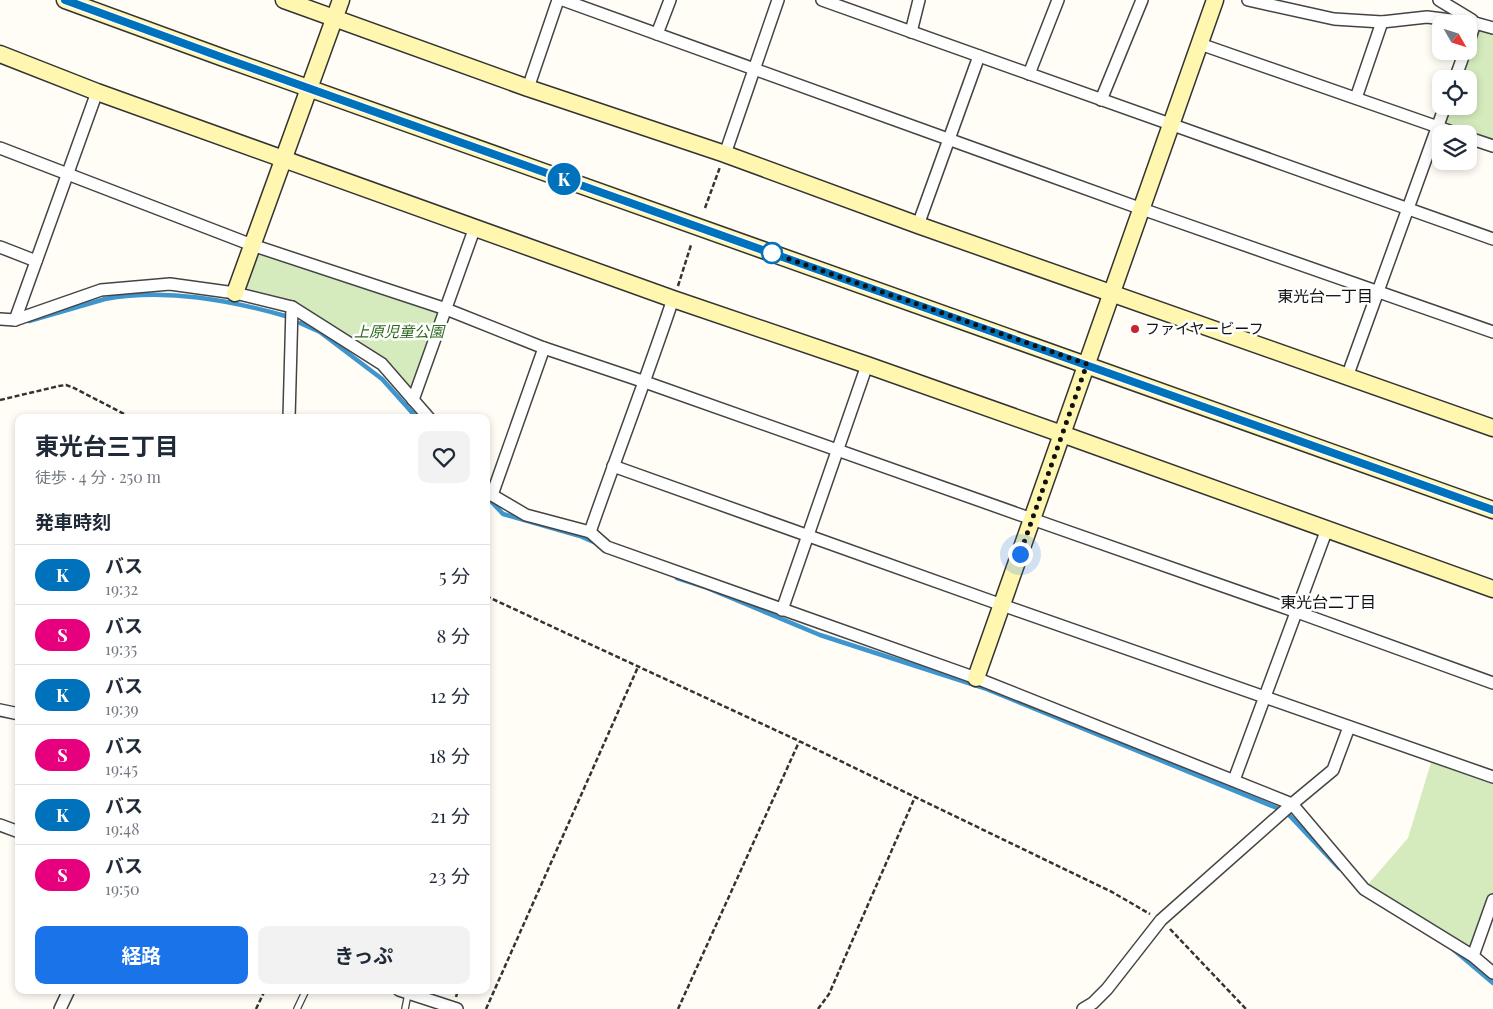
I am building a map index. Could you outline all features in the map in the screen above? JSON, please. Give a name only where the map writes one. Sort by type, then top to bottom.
[{"type":"street","points":[[64,0],[1493,510]]},
{"type":"street","points":[[284,0],[528,88],[725,154],[918,225],[1493,428]]},
{"type":"street","points":[[235,293],[341,0]]},
{"type":"street","points":[[528,88],[558,0]]},
{"type":"street","points":[[563,0],[1142,209],[1493,332]]},
{"type":"street","points":[[657,34],[670,0]]},
{"type":"street","points":[[725,154],[778,0]]},
{"type":"street","points":[[822,0],[1493,239]]},
{"type":"street","points":[[911,32],[919,0]]},
{"type":"street","points":[[1029,74],[1058,0]]},
{"type":"street","points":[[1101,100],[1142,0]]},
{"type":"street","points":[[976,678],[1215,0]]},
{"type":"street","points":[[1248,0],[1334,19],[1382,22],[1432,18]]},
{"type":"street","points":[[1439,0],[1462,15]]},
{"type":"street","points":[[1356,98],[1382,22]]},
{"type":"street","points":[[1478,24],[1493,28]]},
{"type":"street","points":[[1200,44],[1432,125]]},
{"type":"street","points":[[0,54],[97,92],[673,299],[867,365],[1493,589]]},
{"type":"street","points":[[918,225],[979,56]]},
{"type":"street","points":[[15,320],[97,92]]},
{"type":"street","points":[[1477,141],[1493,146]]},
{"type":"street","points":[[1347,377],[1432,143]]},
{"type":"street","points":[[0,148],[252,245],[446,309],[544,348],[1297,612],[1493,683]]},
{"type":"street","points":[[413,400],[475,227]]},
{"type":"street","points":[[0,248],[36,261]]},
{"type":"street","points":[[0,319],[15,320],[101,290],[170,284],[235,293],[292,307],[382,364],[425,414]]},
{"type":"street","points":[[590,532],[673,299]]},
{"type":"street","points":[[289,414],[292,307]]},
{"type":"street","points":[[490,488],[544,348]]},
{"type":"street","points":[[782,610],[867,365]]},
{"type":"street","points":[[613,466],[1493,777]]},
{"type":"street","points":[[490,492],[526,514],[590,532],[607,547],[976,678],[1292,804],[1364,889],[1473,956],[1493,973]]},
{"type":"street","points":[[1234,780],[1327,529]]},
{"type":"street","points":[[0,710],[15,713]]},
{"type":"street","points":[[1083,1009],[1093,1003],[1107,989],[1161,920],[1333,770],[1349,727]]},
{"type":"street","points":[[0,825],[15,831]]},
{"type":"street","points":[[1473,956],[1493,900]]},
{"type":"street","points":[[60,1009],[67,994]]},
{"type":"street","points":[[409,994],[457,1009]]},
{"type":"lane","points":[[297,1009],[304,994]]},
{"type":"lane","points":[[403,994],[405,1009]]},
{"type":"path","points":[[705,208],[725,154]]},
{"type":"path","points":[[673,299],[691,245]]},
{"type":"path","points":[[0,400],[66,385],[124,414]]},
{"type":"path","points":[[490,598],[799,741],[1112,892],[1161,920],[1246,1009]]},
{"type":"path","points":[[486,1009],[638,667]]},
{"type":"path","points":[[678,1009],[799,741]]},
{"type":"path","points":[[818,1009],[829,994],[915,797]]},
{"type":"path","points":[[256,1009],[263,994]]},
{"type":"green space","points":[[1478,24],[1493,28],[1493,146],[1477,138],[1477,125],[1439,125],[1442,115],[1477,115],[1477,70],[1460,70],[1464,60],[1478,60]]},
{"type":"green space","name":"上原児童公園","points":[[252,245],[446,309],[413,400],[382,364],[292,307],[235,293]]},
{"type":"green space","points":[[1433,756],[1493,777],[1493,900],[1473,956],[1364,889],[1408,838]]},
{"type":"waterway","points":[[29,321],[105,299],[151,295],[174,295],[221,301],[289,317]]},
{"type":"waterway","points":[[300,323],[320,332],[382,379],[413,414]]},
{"type":"waterway","points":[[490,500],[503,514],[580,536],[596,543]]},
{"type":"waterway","points":[[677,578],[705,587],[820,635],[984,688],[1277,808]]},
{"type":"waterway","points":[[1289,815],[1339,868]]},
{"type":"waterway","points":[[1454,950],[1493,983]]},
{"type":"bus line","name":"K","points":[[65,0],[1493,510]]},
{"type":"place","name":"ファイヤービーフ","points":[[1135,329]]},
{"type":"district","name":"東光台一丁目","points":[[1325,296]]},
{"type":"district","name":"東光台二丁目","points":[[1328,602]]},
{"type":"route","points":[[772,253],[1087,364],[1020,554]]}]
